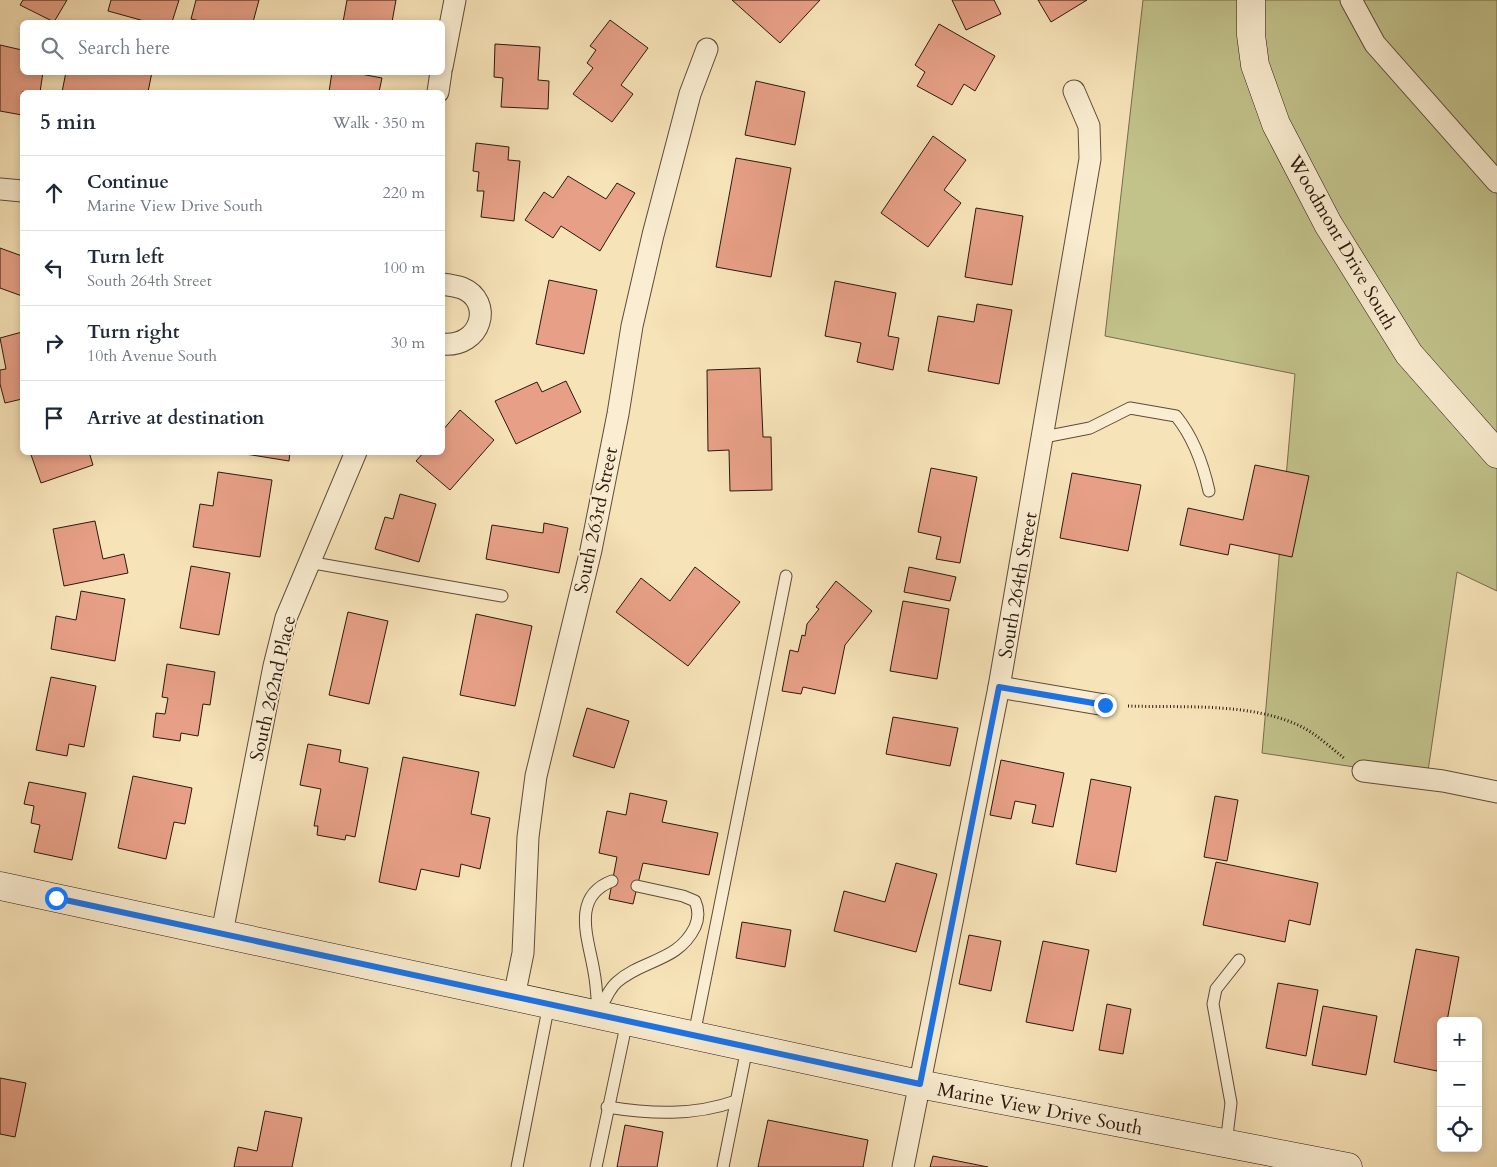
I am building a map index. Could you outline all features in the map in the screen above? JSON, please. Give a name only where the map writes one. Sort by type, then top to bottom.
[{"type":"main road","name":"Woodmont Drive South","points":[[1252,0],[1251,35],[1255,65],[1276,124],[1328,224],[1408,354],[1497,454]]},
{"type":"main road","name":"Marine View Drive South","points":[[0,886],[747,1048],[920,1084],[1348,1167]]},
{"type":"street","points":[[445,52],[455,0]]},
{"type":"street","points":[[1351,0],[1375,44],[1497,182]]},
{"type":"street","name":"South 263rd Street","points":[[514,997],[523,953],[528,837],[536,776],[591,550],[618,414],[632,326],[653,235],[690,94],[707,49]]},
{"type":"street","points":[[438,90],[441,75]]},
{"type":"street","name":"South 264th Street","points":[[903,1167],[999,687],[1044,437],[1090,159],[1089,126],[1074,91]]},
{"type":"street","points":[[0,189],[20,191]]},
{"type":"street","points":[[445,285],[462,288],[470,293],[477,301],[480,321],[470,337],[454,345],[445,344]]},
{"type":"street","name":"South 262nd Place","points":[[222,933],[274,666],[286,618],[355,455]]},
{"type":"street","points":[[999,687],[1105,705]]},
{"type":"street","points":[[1363,771],[1443,781],[1497,792]]},
{"type":"lane","points":[[1044,437],[1090,428],[1130,408],[1176,416],[1190,432],[1209,491]]},
{"type":"lane","points":[[308,562],[502,596]]},
{"type":"lane","points":[[694,1036],[786,576]]},
{"type":"lane","points":[[598,1015],[594,970],[586,939],[585,919],[590,897],[602,885],[612,881]]},
{"type":"lane","points":[[598,1015],[609,992],[617,982],[676,952],[690,936],[697,923],[698,908],[695,901],[683,896],[637,886]]},
{"type":"lane","points":[[1226,1144],[1231,1103],[1213,1004],[1216,989],[1239,960]]},
{"type":"lane","points":[[517,1167],[549,1004]]},
{"type":"lane","points":[[596,1167],[607,1107],[627,1022]]},
{"type":"lane","points":[[722,1167],[747,1048]]},
{"type":"lane","points":[[607,1107],[647,1113],[688,1112],[717,1108],[736,1101]]},
{"type":"path","points":[[1105,705],[1227,710],[1275,716],[1300,726],[1363,771]]},
{"type":"green space","points":[[1143,0],[1497,0],[1497,591],[1457,572],[1427,778],[1262,753],[1295,374],[1105,336]]},
{"type":"building","points":[[23,0],[67,0],[55,20],[50,20],[20,5]]},
{"type":"building","points":[[111,0],[179,0],[173,20],[141,20],[108,11]]},
{"type":"building","points":[[196,0],[259,0],[254,20],[191,19]]},
{"type":"building","points":[[347,0],[396,0],[392,20],[343,20]]},
{"type":"building","points":[[732,0],[820,0],[780,43]]},
{"type":"building","points":[[952,0],[994,0],[1001,14],[966,30]]},
{"type":"building","points":[[1038,0],[1087,0],[1051,22]]},
{"type":"building","points":[[610,20],[648,48],[621,85],[633,94],[612,122],[573,94],[593,68],[587,63],[596,50],[590,46]]},
{"type":"building","points":[[939,24],[995,56],[975,91],[964,84],[952,105],[917,86],[925,72],[915,65]]},
{"type":"building","points":[[495,44],[540,47],[538,80],[549,81],[548,109],[501,107],[503,78],[494,77]]},
{"type":"building","points":[[0,45],[20,50],[20,75],[43,75],[40,90],[20,90],[20,115],[0,111]]},
{"type":"building","points":[[65,75],[151,75],[148,90],[62,90]]},
{"type":"building","points":[[332,75],[366,75],[382,78],[379,90],[329,90]]},
{"type":"building","points":[[756,81],[805,92],[795,145],[745,135]]},
{"type":"building","points":[[933,136],[966,160],[944,190],[961,203],[928,247],[881,213]]},
{"type":"building","points":[[476,143],[509,147],[508,160],[520,161],[514,221],[481,217],[484,191],[477,191],[479,172],[473,171]]},
{"type":"building","points":[[736,158],[791,168],[771,277],[716,267]]},
{"type":"building","points":[[568,176],[606,199],[617,183],[635,193],[600,251],[561,226],[553,238],[525,220],[544,192],[553,198]]},
{"type":"building","points":[[976,208],[1023,216],[1012,285],[965,277]]},
{"type":"building","points":[[0,248],[20,255],[20,295],[0,288]]},
{"type":"building","points":[[549,280],[597,290],[584,354],[536,344]]},
{"type":"building","points":[[835,281],[896,293],[888,336],[899,338],[893,370],[857,362],[861,343],[825,336]]},
{"type":"building","points":[[977,304],[1012,310],[999,384],[928,371],[938,316],[974,322]]},
{"type":"building","points":[[20,333],[20,399],[5,403],[0,384],[0,370],[6,369],[0,338]]},
{"type":"building","points":[[760,368],[763,437],[771,437],[772,490],[730,491],[729,450],[708,451],[707,370]]},
{"type":"building","points":[[566,381],[581,412],[516,444],[495,401],[537,382],[542,392]]},
{"type":"building","points":[[460,410],[494,440],[450,490],[416,461],[421,455],[445,455],[445,428]]},
{"type":"building","points":[[31,455],[90,455],[93,465],[41,483]]},
{"type":"building","points":[[252,455],[290,455],[289,461]]},
{"type":"building","points":[[1255,465],[1309,476],[1292,557],[1230,544],[1228,555],[1180,545],[1188,508],[1243,520]]},
{"type":"building","points":[[931,468],[977,477],[960,563],[936,559],[941,537],[918,532]]},
{"type":"building","points":[[218,472],[272,480],[260,557],[193,547],[200,504],[213,506]]},
{"type":"building","points":[[1072,473],[1141,485],[1128,551],[1060,538]]},
{"type":"building","points":[[400,494],[436,504],[419,562],[375,549],[385,517],[393,519]]},
{"type":"building","points":[[95,521],[103,559],[124,554],[128,573],[64,586],[53,529]]},
{"type":"building","points":[[544,523],[568,528],[559,573],[486,559],[492,525],[543,533]]},
{"type":"building","points":[[191,566],[230,573],[219,635],[180,628]]},
{"type":"building","points":[[695,567],[740,602],[688,666],[616,612],[641,578],[670,601]]},
{"type":"building","points":[[909,567],[956,577],[950,601],[904,592]]},
{"type":"building","points":[[836,581],[872,611],[845,645],[835,694],[803,687],[801,694],[782,691],[790,650],[798,652],[802,635],[805,636],[807,624],[819,609],[816,607]]},
{"type":"building","points":[[81,591],[125,599],[115,661],[51,649],[56,616],[76,620]]},
{"type":"building","points":[[903,601],[949,609],[937,679],[890,671]]},
{"type":"building","points":[[348,612],[388,621],[369,704],[329,695]]},
{"type":"building","points":[[476,614],[532,626],[515,706],[460,695]]},
{"type":"building","points":[[167,664],[215,672],[210,705],[203,704],[198,736],[181,733],[180,741],[153,737],[156,713],[165,714],[168,698],[162,697]]},
{"type":"building","points":[[51,677],[96,686],[84,747],[69,744],[67,756],[36,750]]},
{"type":"building","points":[[587,708],[629,721],[614,768],[573,756]]},
{"type":"building","points":[[893,717],[958,728],[950,766],[886,754]]},
{"type":"building","points":[[308,744],[341,750],[339,762],[368,768],[355,837],[346,835],[345,840],[317,835],[318,826],[314,826],[321,789],[300,785]]},
{"type":"building","points":[[403,757],[479,772],[471,814],[490,818],[480,869],[461,864],[459,877],[421,869],[416,890],[379,882]]},
{"type":"building","points":[[1001,760],[1064,773],[1053,827],[1032,823],[1036,805],[1015,801],[1011,819],[990,815]]},
{"type":"building","points":[[133,776],[192,788],[185,824],[174,822],[166,859],[118,848]]},
{"type":"building","points":[[1091,779],[1131,787],[1116,872],[1076,864]]},
{"type":"building","points":[[29,782],[86,793],[72,860],[34,852],[40,825],[31,823],[34,806],[24,804]]},
{"type":"building","points":[[630,793],[667,801],[662,822],[718,833],[709,875],[643,863],[633,904],[609,899],[617,857],[599,853],[607,811],[626,815]]},
{"type":"building","points":[[1215,796],[1238,800],[1227,861],[1204,857]]},
{"type":"building","points":[[1216,862],[1318,883],[1310,925],[1289,920],[1285,942],[1203,925]]},
{"type":"building","points":[[896,863],[937,874],[916,952],[834,931],[844,891],[885,902]]},
{"type":"building","points":[[742,922],[791,930],[785,967],[736,958]]},
{"type":"building","points":[[969,935],[1001,941],[991,991],[959,984]]},
{"type":"building","points":[[1043,941],[1089,950],[1073,1031],[1026,1022]]},
{"type":"building","points":[[1416,949],[1459,957],[1448,1017],[1437,1017],[1437,1071],[1394,1062]]},
{"type":"building","points":[[1278,983],[1318,990],[1306,1056],[1266,1048]]},
{"type":"building","points":[[1107,1004],[1131,1009],[1123,1054],[1099,1050]]},
{"type":"building","points":[[1323,1006],[1377,1016],[1366,1075],[1312,1065]]},
{"type":"building","points":[[0,1078],[26,1083],[15,1137],[0,1134]]},
{"type":"building","points":[[265,1111],[302,1118],[292,1167],[234,1167],[238,1147],[257,1151]]},
{"type":"building","points":[[768,1120],[868,1140],[863,1167],[758,1167]]},
{"type":"building","points":[[625,1125],[663,1132],[657,1167],[617,1167]]},
{"type":"building","points":[[933,1156],[988,1167],[930,1167]]},
{"type":"route","points":[[56,898],[920,1084],[999,687],[1105,705]]}]
